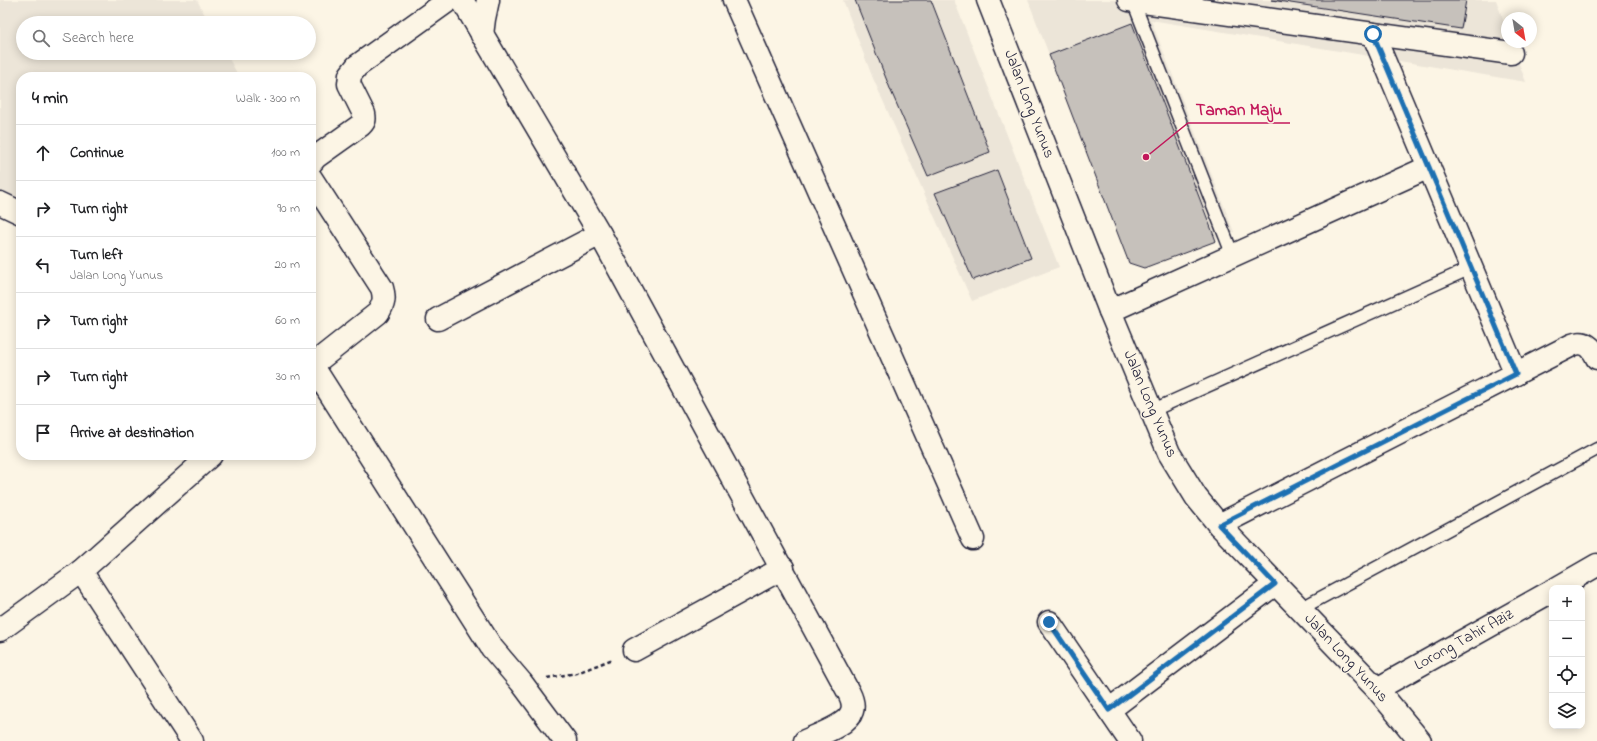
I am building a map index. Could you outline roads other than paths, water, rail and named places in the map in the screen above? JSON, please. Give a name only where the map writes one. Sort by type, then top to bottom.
[{"type":"street","points":[[316,157],[364,122],[364,114],[349,84],[350,75],[357,66],[449,0]]},
{"type":"street","points":[[462,0],[600,234],[783,568],[849,693],[853,705],[852,711],[844,721],[805,741]]},
{"type":"street","points":[[482,35],[488,0]]},
{"type":"street","points":[[734,0],[973,539]]},
{"type":"street","name":"Jalan Long Yunus","points":[[988,0],[1110,311],[1169,453],[1196,497],[1219,525],[1377,689],[1420,741]]},
{"type":"street","points":[[1131,0],[1210,6],[1373,34],[1511,53]]},
{"type":"street","points":[[1373,34],[1516,374]]},
{"type":"street","points":[[1110,311],[1429,168]]},
{"type":"street","points":[[316,186],[382,288],[384,294],[384,301],[378,313],[316,363]]},
{"type":"street","points":[[0,203],[16,211]]},
{"type":"street","points":[[438,319],[600,234]]},
{"type":"street","points":[[1219,525],[1577,343],[1587,344],[1596,351]]},
{"type":"street","points":[[316,372],[492,648],[521,682],[565,741]]},
{"type":"street","points":[[0,630],[80,571],[205,460]]},
{"type":"street","points":[[1561,585],[1597,565]]},
{"type":"street","points":[[634,650],[783,568]]},
{"type":"street","points":[[80,571],[192,741]]},
{"type":"street","points":[[1109,710],[1275,584]]},
{"type":"street","name":"Lorong Tahir Aziz","points":[[1377,689],[1549,592]]},
{"type":"street","points":[[1049,622],[1130,741]]},
{"type":"lane","points":[[1131,0],[1233,256]]},
{"type":"lane","points":[[1151,411],[1471,268]]},
{"type":"lane","points":[[1300,609],[1597,449]]},
{"type":"place","name":"Taman Maju","points":[[1146,157]]}]
